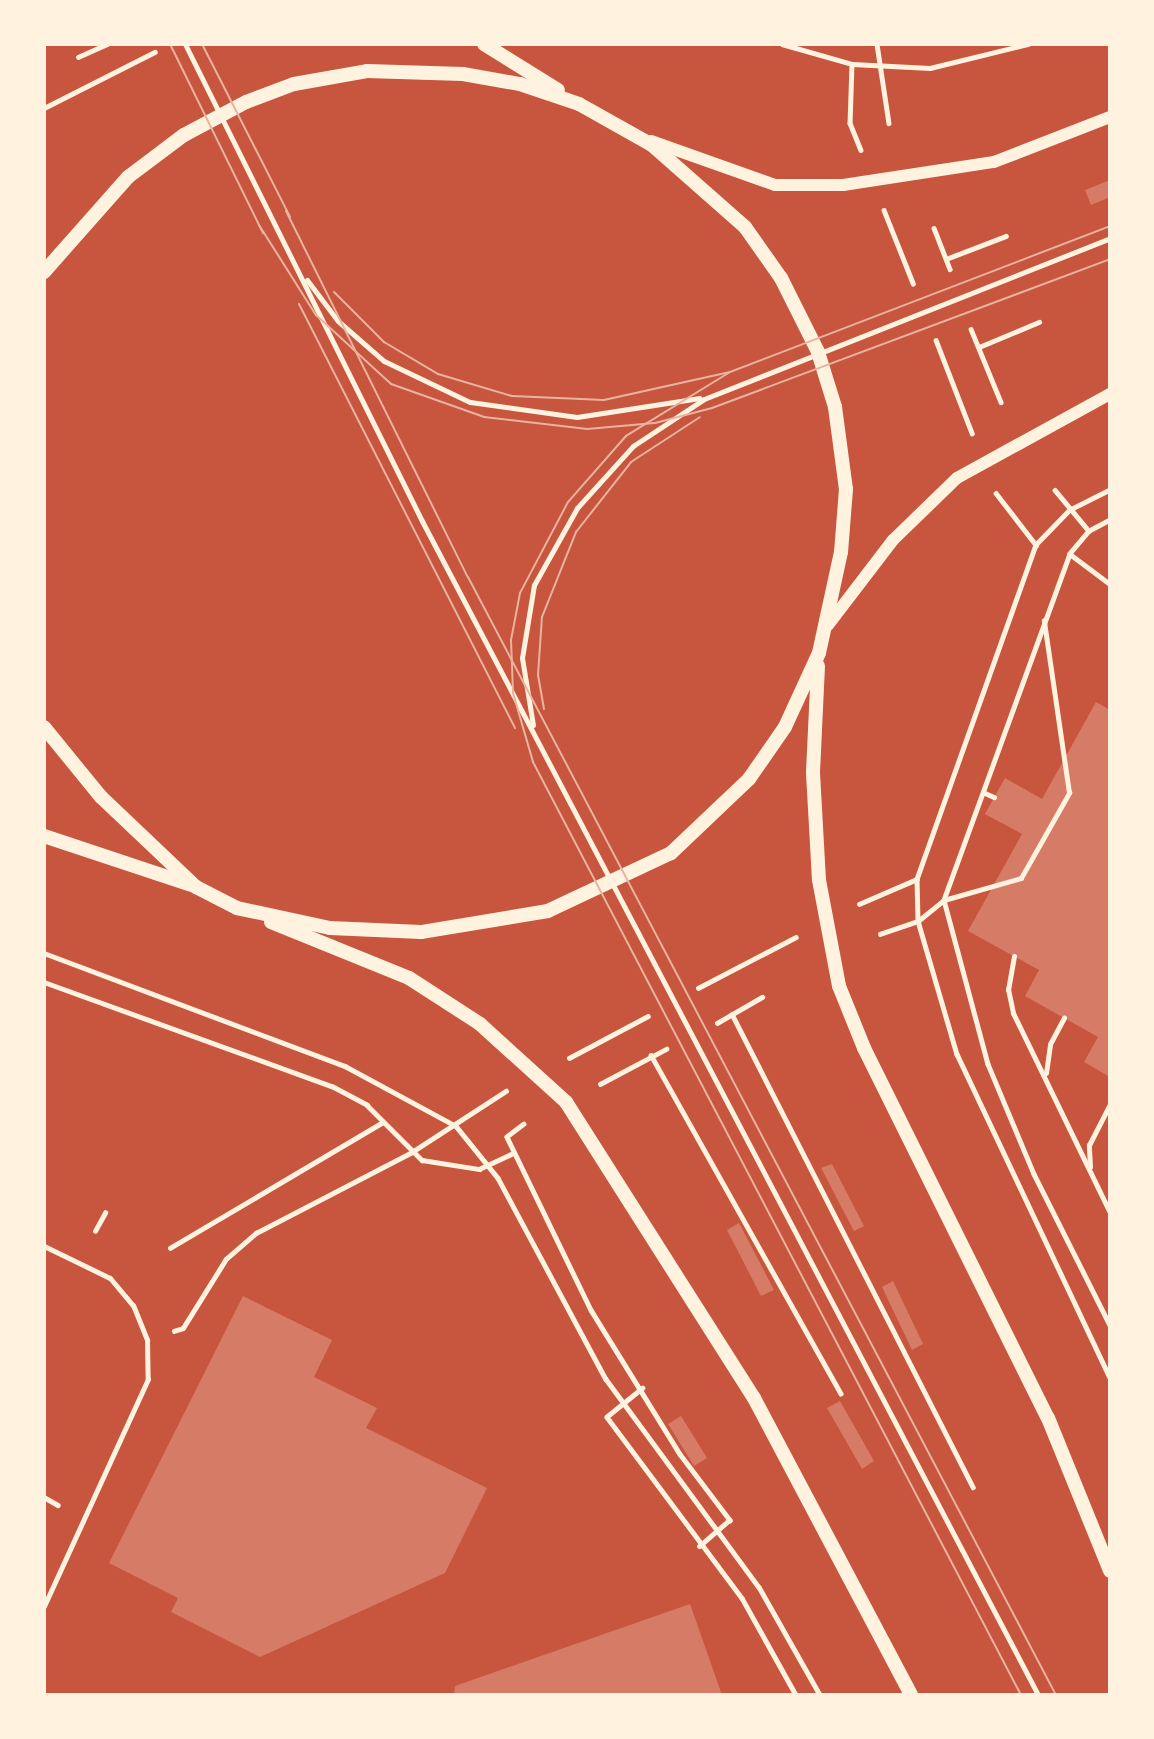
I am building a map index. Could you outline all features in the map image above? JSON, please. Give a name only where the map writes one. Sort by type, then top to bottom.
[{"type":"main road","points":[[484,44],[579,104],[628,130],[698,180],[745,227],[795,302],[818,354],[835,407],[846,489],[841,552],[820,645],[813,773],[819,880],[839,986],[864,1048],[1048,1418],[1110,1571]]},
{"type":"main road","points":[[44,272],[128,177],[221,115],[294,84],[367,71],[463,74],[579,104]]},
{"type":"main road","points":[[237,908],[330,928],[421,932],[548,911],[614,885],[671,853],[731,800],[785,727],[820,645]]},
{"type":"main road","points":[[44,727],[101,797],[196,887]]},
{"type":"main road","points":[[44,836],[196,887],[237,908],[409,978],[480,1024],[566,1102],[754,1398],[911,1695]]},
{"type":"street","points":[[628,130],[746,178],[842,185],[994,162],[1110,117]]},
{"type":"street","points":[[820,645],[868,569],[957,478],[1110,394]]},
{"type":"lane","points":[[185,44],[536,737],[1038,1695]]},
{"type":"lane","points":[[272,218],[302,273],[345,328],[407,376],[470,402],[578,417],[668,406],[740,386]]},
{"type":"lane","points":[[536,737],[523,681],[524,631],[534,585],[553,547],[598,481],[633,446],[680,412],[1110,238]]},
{"type":"lane","points":[[1014,956],[1008,989],[1013,1013],[1048,1079],[1110,1213]]},
{"type":"lane","points":[[1048,1079],[1050,1044],[1065,1018]]},
{"type":"lane","points":[[1091,1173],[1089,1145],[1110,1104]]},
{"type":"lane","points":[[44,1246],[110,1278],[133,1306],[146,1340],[148,1379],[135,1415],[44,1606]]},
{"type":"path","points":[[78,57],[107,44]]},
{"type":"path","points":[[782,44],[852,64],[930,68],[1028,44]]},
{"type":"path","points":[[877,44],[888,123]]},
{"type":"path","points":[[934,44],[946,44]]},
{"type":"path","points":[[44,108],[145,57]]},
{"type":"path","points":[[850,123],[852,64]]},
{"type":"path","points":[[934,228],[952,274]]},
{"type":"path","points":[[892,233],[910,276]]},
{"type":"path","points":[[946,259],[1006,236]]},
{"type":"path","points":[[978,347],[1039,322]]},
{"type":"path","points":[[971,329],[1001,402]]},
{"type":"path","points":[[941,352],[967,420]]},
{"type":"path","points":[[1055,490],[1089,531]]},
{"type":"path","points":[[1000,503],[1036,545],[1070,510],[1110,490]]},
{"type":"path","points":[[1110,520],[1089,531],[1070,554],[944,900],[988,1064],[1110,1325]]},
{"type":"path","points":[[1070,554],[1110,584]]},
{"type":"path","points":[[880,934],[918,920],[944,900],[1021,878],[1069,793],[1044,620]]},
{"type":"path","points":[[985,793],[994,797]]},
{"type":"path","points":[[874,896],[917,879]]},
{"type":"path","points":[[44,953],[345,1066],[456,1126],[488,1164],[572,1323],[716,1533],[776,1612],[820,1695]]},
{"type":"path","points":[[705,985],[752,960]]},
{"type":"path","points":[[44,982],[332,1086],[383,1122],[412,1152],[433,1162],[479,1169],[513,1153]]},
{"type":"path","points":[[717,1023],[762,997]]},
{"type":"path","points":[[732,1014],[973,1487]]},
{"type":"path","points":[[573,1055],[646,1017]]},
{"type":"path","points":[[600,1084],[670,1047]]},
{"type":"path","points":[[652,1055],[847,1404]]},
{"type":"path","points":[[146,1340],[183,1328],[226,1259],[256,1233],[412,1152],[456,1126],[495,1097]]},
{"type":"path","points":[[170,1248],[383,1122]]},
{"type":"path","points":[[524,1124],[507,1137],[591,1310],[643,1388],[680,1454],[730,1520],[700,1546]]},
{"type":"path","points":[[95,1231],[104,1213]]},
{"type":"path","points":[[643,1388],[607,1417],[700,1546],[742,1598],[796,1695]]},
{"type":"building","points":[[1110,180],[1110,197],[1091,205],[1085,190]]},
{"type":"building","points":[[1096,702],[1110,710],[1110,1077],[1084,1062],[1098,1037],[1025,996],[1039,970],[968,931],[1022,834],[985,814],[1005,778],[1042,799]]},
{"type":"building","points":[[832,1164],[864,1226],[854,1231],[821,1168]]},
{"type":"building","points":[[739,1223],[774,1290],[761,1296],[727,1230]]},
{"type":"building","points":[[893,1281],[923,1344],[912,1350],[882,1287]]},
{"type":"building","points":[[243,1296],[332,1340],[314,1377],[377,1408],[366,1428],[487,1488],[445,1573],[260,1657],[171,1612],[178,1598],[109,1563]]},
{"type":"building","points":[[840,1401],[874,1461],[862,1469],[827,1408]]},
{"type":"building","points":[[681,1416],[707,1458],[694,1466],[668,1424]]},
{"type":"building","points":[[690,1604],[722,1695],[454,1695],[455,1686]]},
{"type":"tram line","points":[[170,44],[263,233]]},
{"type":"tram line","points":[[202,44],[290,217]]},
{"type":"tram line","points":[[286,211],[468,577],[1056,1695]]},
{"type":"tram line","points":[[259,225],[316,315],[391,384],[484,417],[587,429],[655,423],[712,408],[1110,259]]},
{"type":"tram line","points":[[334,292],[384,342],[438,374],[512,396],[604,400],[730,372],[1110,226]]},
{"type":"tram line","points":[[299,304],[515,728]]},
{"type":"tram line","points":[[730,372],[626,436],[568,502],[520,593],[511,640],[513,693],[533,762],[1021,1695]]},
{"type":"tram line","points":[[544,709],[538,675],[542,617],[576,532],[631,462],[700,417]]}]
